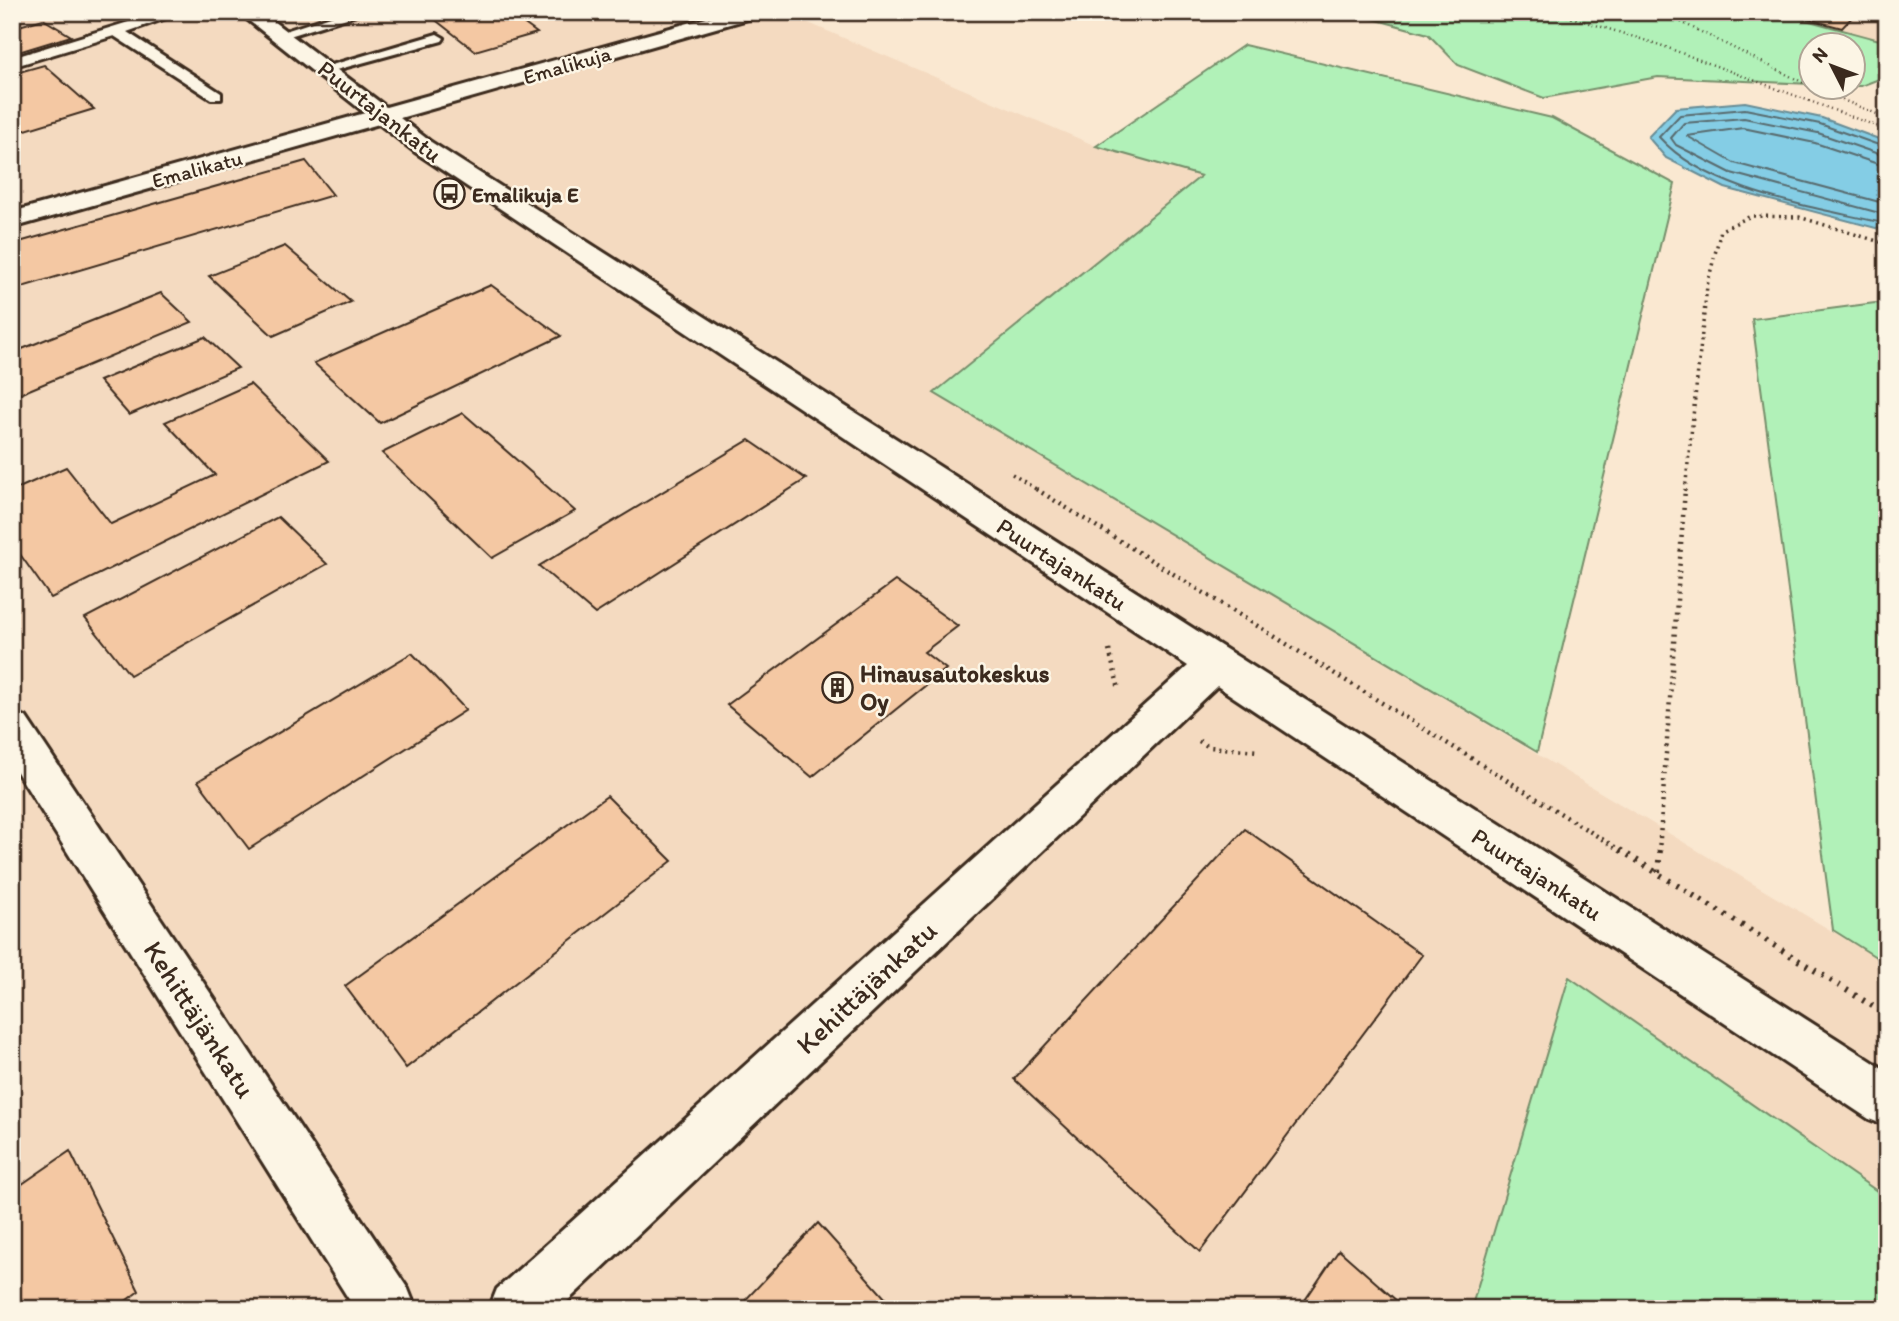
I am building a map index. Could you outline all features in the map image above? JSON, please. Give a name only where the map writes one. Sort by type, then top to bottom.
[{"type":"street","name":"Puurtajankatu","points":[[248,12],[326,69],[383,118],[671,310],[1887,1101]]},
{"type":"street","name":"Emalikuja","points":[[383,118],[751,12]]},
{"type":"street","name":"Emalikatu","points":[[12,220],[383,118]]},
{"type":"street","name":"Kehittäjänkatu","points":[[517,1309],[1215,664]]},
{"type":"street","name":"Kehittäjänkatu","points":[[12,729],[388,1309]]},
{"type":"lane","points":[[12,63],[176,12]]},
{"type":"lane","points":[[280,34],[359,12]]},
{"type":"lane","points":[[116,31],[216,96]]},
{"type":"lane","points":[[326,69],[437,38]]},
{"type":"path","points":[[1555,12],[1660,45],[1887,130]]},
{"type":"path","points":[[1661,12],[1798,80]]},
{"type":"path","points":[[1848,102],[1887,118]]},
{"type":"path","points":[[1658,872],[1689,430],[1707,286],[1721,230],[1751,216],[1799,216],[1887,244]]},
{"type":"path","points":[[1010,472],[1887,1015]]},
{"type":"shaded area","points":[[12,12],[783,12],[1096,146],[1202,176],[934,393],[1887,964],[1887,1198],[1569,977],[1471,1309],[12,1309]]},
{"type":"shaded area","points":[[1776,12],[1887,12],[1887,42],[1868,37],[1868,32],[1850,32]]},
{"type":"green space","points":[[1348,12],[1776,12],[1850,32],[1798,32],[1798,83],[1658,77],[1544,98],[1458,65],[1428,34]]},
{"type":"green space","points":[[1868,37],[1887,42],[1887,76],[1868,83]]},
{"type":"green space","points":[[1244,45],[1552,118],[1675,184],[1537,752],[934,393],[1201,176],[1096,146]]},
{"type":"green space","points":[[1875,303],[1887,305],[1887,964],[1833,930],[1752,319]]},
{"type":"green space","points":[[1569,977],[1887,1198],[1887,1309],[1471,1309]]},
{"type":"water","points":[[1745,102],[1822,118],[1887,142],[1887,231],[1725,188],[1666,158],[1648,137],[1676,108]]},
{"type":"building","points":[[454,12],[508,12],[537,33],[475,51],[433,18]]},
{"type":"building","points":[[1782,12],[1857,12],[1842,28]]},
{"type":"building","points":[[43,19],[71,36],[12,54],[12,28]]},
{"type":"building","points":[[44,65],[94,109],[16,133],[12,130],[12,74]]},
{"type":"building","points":[[306,161],[333,195],[12,290],[12,244]]},
{"type":"building","points":[[285,246],[351,302],[273,336],[209,276]]},
{"type":"building","points":[[491,285],[561,336],[380,423],[314,363]]},
{"type":"building","points":[[161,293],[192,322],[17,395],[12,390],[12,353]]},
{"type":"building","points":[[205,337],[238,368],[129,415],[99,381]]},
{"type":"building","points":[[250,384],[329,461],[51,598],[12,543],[12,491],[66,467],[111,524],[215,475],[165,422]]},
{"type":"building","points":[[463,413],[575,511],[492,558],[382,453]]},
{"type":"building","points":[[749,440],[806,479],[595,614],[539,566]]},
{"type":"building","points":[[278,517],[327,564],[130,675],[85,618]]},
{"type":"building","name":"Hinausautokeskus Oy","points":[[895,581],[958,626],[924,652],[946,669],[812,777],[727,705]]},
{"type":"building","points":[[412,653],[466,710],[249,849],[198,781]]},
{"type":"building","points":[[607,796],[672,861],[406,1068],[345,986]]},
{"type":"building","points":[[1245,829],[1422,955],[1200,1252],[1014,1079]]},
{"type":"building","points":[[70,1151],[139,1291],[115,1309],[12,1309],[12,1191]]},
{"type":"building","points":[[818,1223],[895,1309],[737,1309]]},
{"type":"building","points":[[1339,1250],[1406,1309],[1299,1309]]},
{"type":"place","name":"Emalikuja E","points":[[449,194]]},
{"type":"place","name":"Hinausautokeskus Oy","points":[[837,687]]}]
